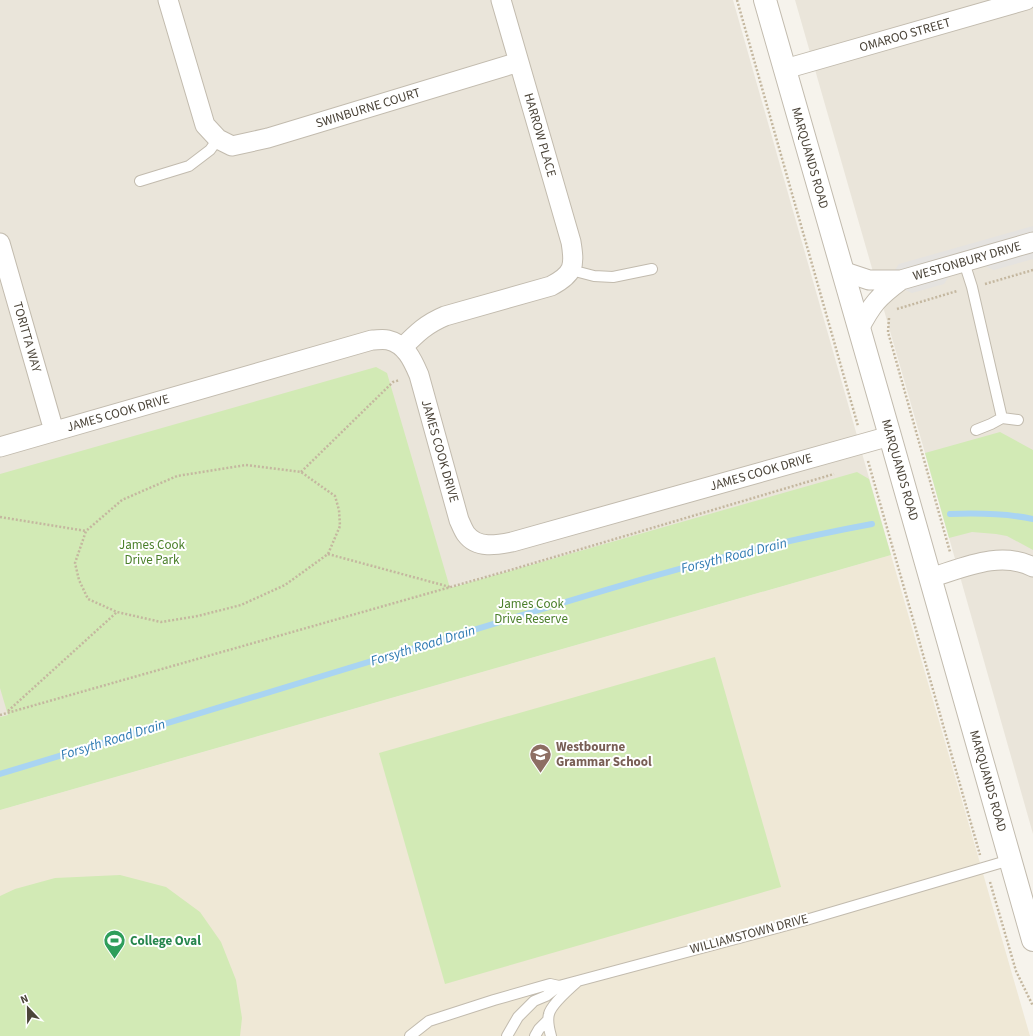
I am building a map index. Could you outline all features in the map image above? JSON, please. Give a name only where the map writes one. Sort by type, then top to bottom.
[{"type":"street","name":"SWINBURNE COURT","points":[[168,0],[205,125],[218,139],[232,146],[268,138],[519,62]]},
{"type":"street","name":"HARROW PLACE","points":[[501,0],[571,242],[574,259],[571,270]]},
{"type":"street","name":"MARQUANDS ROAD","points":[[765,0],[1033,940]]},
{"type":"street","name":"OMAROO STREET","points":[[784,69],[987,5],[1026,0]]},
{"type":"street","name":"WESTONBURY DRIVE","points":[[842,271],[869,280],[901,280],[1033,242]]},
{"type":"street","name":"TORITTA WAY","points":[[0,243],[54,431]]},
{"type":"street","points":[[403,347],[419,330],[435,320],[551,286],[562,280],[571,270]]},
{"type":"street","name":"WESTONBURY DRIVE","points":[[859,329],[869,310],[876,301],[884,292],[901,280]]},
{"type":"street","name":"JAMES COOK DRIVE","points":[[0,447],[372,340],[389,340],[403,347],[412,359],[419,375],[459,520],[467,535],[477,543],[488,545],[512,542],[890,436]]},
{"type":"street","points":[[930,578],[993,560],[1019,562],[1033,567]]},
{"type":"lane","points":[[140,181],[189,166],[210,150],[218,139]]},
{"type":"lane","points":[[964,262],[972,287],[1002,418]]},
{"type":"lane","points":[[571,270],[594,276],[613,277],[652,269]]},
{"type":"lane","points":[[976,430],[1002,418],[1018,420]]},
{"type":"lane","name":"WILLIAMSTOWN DRIVE","points":[[507,1036],[518,1017],[534,1001],[546,996],[559,986],[806,920],[1010,860]]},
{"type":"lane","points":[[550,1036],[548,1027],[549,1013],[558,1000],[579,980]]},
{"type":"lane","points":[[410,1036],[429,1021],[550,984],[559,986]]},
{"type":"lane","points":[[535,1036],[539,1029],[548,1020]]},
{"type":"path","points":[[737,0],[856,417],[862,444],[869,463],[984,868],[1016,971],[1033,1006]]},
{"type":"path","points":[[889,311],[1033,270]]},
{"type":"path","points":[[884,292],[889,311],[888,332],[956,570]]},
{"type":"path","points":[[301,472],[393,382],[419,375]]},
{"type":"path","points":[[862,465],[869,463]]},
{"type":"path","points":[[246,465],[301,472],[335,496],[339,510],[340,526],[328,554],[284,585],[241,605],[198,616],[161,622],[117,612],[88,599],[79,580],[75,564],[86,531],[122,500],[177,476],[246,465]]},
{"type":"path","points":[[0,715],[745,502],[840,472]]},
{"type":"path","points":[[0,517],[86,531]]},
{"type":"path","points":[[328,554],[451,587]]},
{"type":"path","points":[[6,713],[117,612]]},
{"type":"shaded area","points":[[0,0],[733,0],[891,555],[0,810]]},
{"type":"shaded area","points":[[795,0],[1033,0],[1033,834],[925,453]]},
{"type":"shaded area","points":[[1033,226],[1033,233],[893,273],[899,264]]},
{"type":"shaded area","points":[[1033,252],[1033,259],[994,270],[985,266]]},
{"type":"shaded area","points":[[950,275],[944,284],[912,293],[903,289]]},
{"type":"shaded area","name":"Westbourne Grammar School","points":[[891,555],[1030,1036],[0,1036],[0,810]]},
{"type":"green space","points":[[376,367],[387,373],[450,588],[857,472],[869,479],[891,555],[0,810],[0,717],[8,715],[0,688],[0,474]]},
{"type":"green space","points":[[1000,432],[1033,450],[1033,550],[1007,536],[996,534],[972,532],[949,538],[925,453]]},
{"type":"green space","points":[[715,657],[781,887],[445,984],[379,753]]},
{"type":"green space","name":"College Oval","points":[[120,875],[166,887],[200,912],[221,942],[236,980],[242,1018],[240,1036],[0,1036],[0,896],[15,889],[55,878]]},
{"type":"waterway","name":"Forsyth Road Drain","points":[[950,514],[992,514],[1033,519]]},
{"type":"waterway","name":"Forsyth Road Drain","points":[[0,774],[617,586],[719,558],[821,534],[872,524]]},
{"type":"place","name":"Westbourne Grammar School","points":[[540,774]]},
{"type":"place","name":"College Oval","points":[[114,960]]},
{"type":"park label","name":"James Cook Drive Park","points":[[152,552]]},
{"type":"park label","name":"James Cook Drive Reserve","points":[[531,612]]}]
